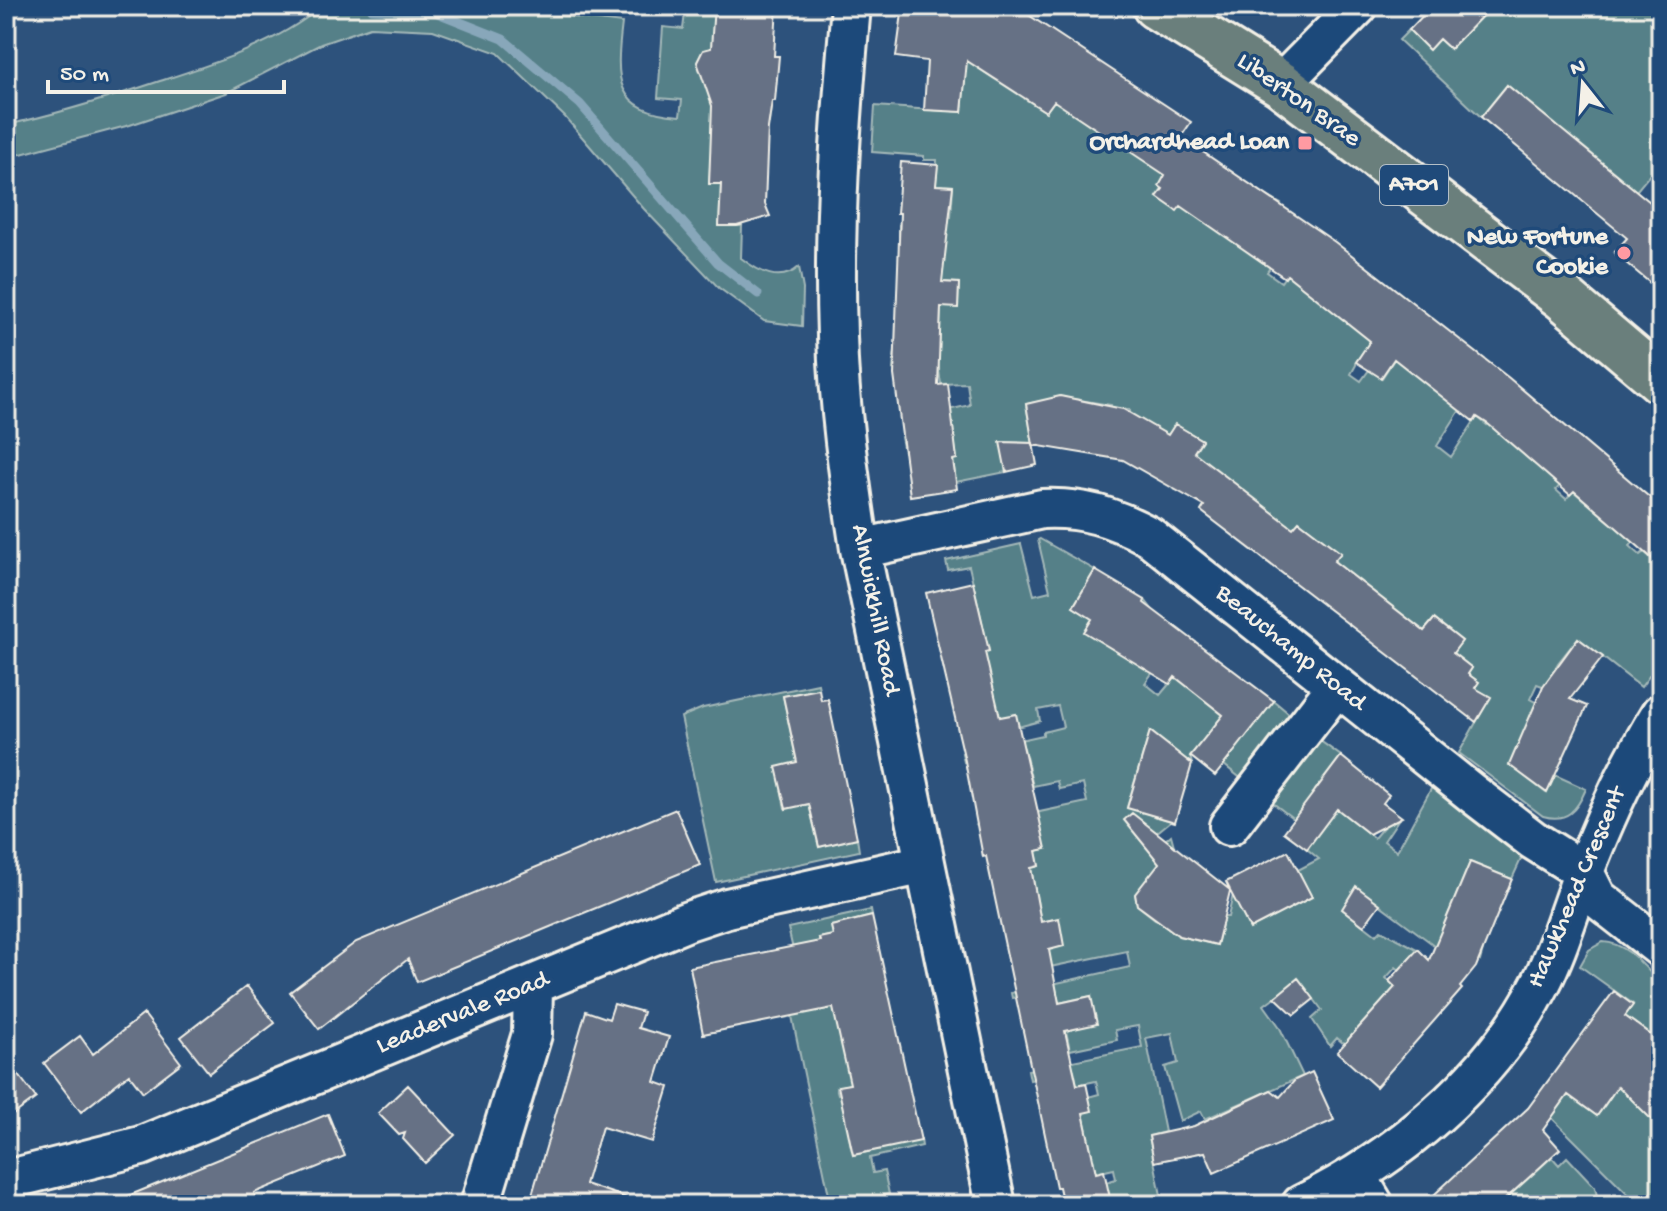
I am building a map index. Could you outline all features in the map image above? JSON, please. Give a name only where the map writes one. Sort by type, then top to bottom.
[{"type":"main road","name":"Liberton Brae","points":[[1155,6],[1281,84],[1562,297],[1661,381]]},
{"type":"street","name":"Alnwickhill Road","points":[[851,6],[839,144],[837,336],[846,457],[860,549],[996,1205]]},
{"type":"street","points":[[1281,84],[1358,6]]},
{"type":"street","name":"Beauchamp Road","points":[[860,549],[1042,509],[1069,508],[1098,513],[1149,536],[1533,840],[1584,872],[1597,898],[1661,948]]},
{"type":"street","points":[[1229,826],[1337,686]]},
{"type":"street","name":"Hawkhead Crescent","points":[[1301,1205],[1365,1190],[1491,1057],[1540,986],[1625,775],[1661,713]]},
{"type":"street","name":"Leadervale Road","points":[[6,1180],[141,1146],[688,921],[727,908],[925,864]]},
{"type":"street","points":[[480,1205],[532,1034],[533,987]]},
{"type":"green space","points":[[322,6],[489,6],[622,23],[619,61],[624,89],[642,107],[680,116],[682,100],[658,98],[663,27],[683,29],[686,6],[714,9],[715,47],[703,50],[697,62],[701,74],[771,105],[769,123],[754,122],[722,167],[710,166],[709,183],[721,184],[719,225],[742,226],[741,258],[755,268],[784,275],[799,267],[803,289],[802,326],[764,321],[719,288],[644,209],[565,117],[498,53],[433,30],[370,27],[321,44],[226,93],[130,125],[6,158],[6,125],[84,105],[224,59],[266,42]]},
{"type":"green space","points":[[970,6],[975,66],[995,79],[1003,67],[1033,86],[1025,99],[1046,112],[1055,100],[1104,135],[1112,123],[1191,143],[1157,197],[1177,210],[1183,202],[1235,243],[1267,196],[1281,204],[1256,240],[1273,263],[1267,272],[1281,282],[1293,265],[1375,335],[1351,374],[1361,381],[1369,370],[1382,378],[1395,358],[1460,410],[1437,446],[1451,457],[1477,417],[1487,425],[1490,421],[1563,482],[1556,490],[1566,499],[1573,491],[1610,522],[1623,508],[1644,530],[1630,546],[1640,555],[1644,552],[1661,567],[1661,630],[1656,638],[1661,642],[1661,660],[1641,687],[1578,638],[1558,663],[1545,687],[1537,684],[1530,699],[1537,703],[1510,765],[1546,793],[1555,775],[1586,789],[1570,813],[1559,818],[1543,816],[1459,753],[1490,697],[1475,688],[1478,682],[1468,674],[1472,668],[1453,653],[1462,641],[1434,619],[1398,663],[1413,640],[1324,574],[1340,553],[1299,521],[1267,562],[1261,557],[1287,524],[1173,489],[1202,440],[1175,425],[1168,435],[1130,415],[1130,410],[1117,408],[1104,445],[1111,405],[1061,397],[1026,404],[1033,443],[1001,442],[1006,472],[956,482],[953,460],[957,458],[955,445],[904,452],[901,437],[946,432],[944,411],[970,405],[967,383],[941,384],[938,364],[893,369],[895,350],[939,352],[941,307],[958,307],[959,283],[942,282],[944,238],[899,236],[899,225],[946,229],[947,217],[951,217],[953,186],[936,185],[937,160],[872,152],[875,106],[962,112]]},
{"type":"green space","points":[[1492,6],[1661,6],[1661,161],[1610,223],[1626,182],[1577,142],[1550,174],[1557,126],[1507,85],[1481,117],[1399,40],[1409,30],[1428,49],[1439,39],[1450,49]]},
{"type":"green space","points":[[1040,539],[1095,570],[1073,607],[1092,619],[1085,632],[1114,650],[1145,600],[1152,609],[1153,672],[1145,683],[1160,695],[1186,664],[1199,696],[1247,734],[1274,701],[1293,717],[1243,780],[1199,745],[1190,756],[1192,764],[1150,731],[1127,807],[1171,821],[1144,843],[1151,852],[1171,835],[1174,846],[1135,894],[1137,905],[1155,919],[1160,913],[1180,928],[1178,936],[1217,945],[1224,917],[1228,917],[1237,876],[1239,908],[1250,929],[1311,897],[1298,870],[1319,859],[1307,849],[1316,836],[1269,800],[1316,738],[1341,756],[1315,790],[1374,838],[1395,813],[1400,817],[1384,841],[1397,851],[1432,787],[1522,857],[1512,879],[1470,862],[1441,932],[1483,950],[1480,961],[1456,942],[1446,954],[1356,887],[1342,909],[1376,935],[1381,930],[1417,949],[1409,958],[1416,964],[1406,975],[1396,967],[1386,978],[1395,987],[1344,1044],[1337,1038],[1330,1046],[1312,1019],[1322,1010],[1299,979],[1264,1005],[1279,1026],[1303,1076],[1205,1119],[1201,1111],[1180,1121],[1165,1067],[1178,1063],[1172,1033],[1146,1038],[1165,1132],[1149,1136],[1163,1205],[1102,1205],[1106,1182],[1116,1179],[1114,1169],[1096,1173],[1083,1113],[1088,1097],[1099,1094],[1096,1081],[1077,1085],[1074,1070],[1030,1080],[1028,1070],[1142,1047],[1138,1026],[1115,1030],[1117,1040],[1070,1050],[1066,1031],[1073,1029],[1091,996],[1059,1003],[1056,989],[1012,998],[1011,993],[1130,967],[1127,951],[1050,967],[1046,950],[1059,918],[1041,922],[1031,868],[1039,866],[1036,851],[1045,849],[978,825],[1087,802],[1083,784],[1059,789],[1057,781],[1033,786],[1024,748],[964,762],[962,753],[1043,735],[1043,732],[1063,727],[1058,706],[1038,710],[1040,721],[1003,731],[961,658],[989,651],[969,566],[948,570],[946,561],[1021,544],[1034,595],[1050,591]]},
{"type":"green space","points":[[818,684],[819,689],[783,696],[798,767],[779,778],[785,808],[809,804],[819,847],[857,838],[859,851],[716,882],[681,717],[703,708]]},
{"type":"green space","points":[[871,910],[872,916],[831,926],[833,935],[819,938],[839,1032],[895,1020],[897,1026],[855,1035],[850,1084],[836,1087],[838,1094],[908,1079],[909,1085],[849,1099],[849,1138],[853,1155],[921,1140],[922,1146],[870,1158],[873,1173],[884,1171],[889,1194],[860,1201],[860,1205],[831,1205],[786,987],[801,984],[788,928]]},
{"type":"green space","points":[[1603,942],[1612,943],[1628,952],[1661,984],[1661,1205],[1639,1205],[1536,1102],[1568,1095],[1600,1112],[1613,1093],[1643,1029],[1625,1016],[1633,1004],[1580,966],[1589,950]]},
{"type":"green space","points":[[1552,1157],[1559,1165],[1567,1157],[1595,1187],[1599,1205],[1499,1205]]},
{"type":"building","points":[[714,6],[777,6],[774,56],[779,56],[775,101],[772,101],[768,128],[765,204],[770,216],[737,226],[719,226],[721,184],[709,184],[712,106],[697,62],[703,50],[711,48]]},
{"type":"building","points":[[903,6],[1015,6],[1191,122],[1181,137],[1335,242],[1509,378],[1661,507],[1661,566],[1574,491],[1570,495],[1488,424],[1477,417],[1474,422],[1394,359],[1381,378],[1356,362],[1370,341],[1287,275],[1285,278],[1181,206],[1177,211],[1157,197],[1163,189],[1159,186],[1165,175],[1054,101],[1046,112],[967,61],[962,112],[924,110],[927,61],[896,57]]},
{"type":"building","points":[[1432,6],[1492,6],[1450,49],[1439,39],[1429,50],[1409,30]]},
{"type":"building","points":[[1507,85],[1661,211],[1661,292],[1614,253],[1627,238],[1481,117]]},
{"type":"building","points":[[901,162],[938,165],[936,185],[953,186],[942,282],[959,283],[958,308],[941,307],[938,385],[948,384],[957,459],[953,460],[957,489],[910,496],[894,375]]},
{"type":"building","points":[[1060,396],[1123,409],[1168,435],[1175,424],[1202,440],[1194,452],[1293,528],[1299,521],[1341,553],[1334,561],[1424,631],[1434,619],[1462,641],[1453,653],[1472,668],[1468,674],[1479,682],[1475,688],[1491,697],[1476,722],[1201,511],[1204,506],[1123,460],[1033,445],[1026,404]]},
{"type":"building","points":[[1000,442],[1033,443],[1037,465],[1006,472]]},
{"type":"building","points":[[1095,570],[1145,600],[1144,603],[1274,701],[1215,776],[1190,756],[1223,715],[1175,677],[1170,684],[1084,632],[1092,619],[1073,607]]},
{"type":"building","points":[[973,582],[1000,717],[1016,714],[1046,849],[1036,851],[1039,866],[1031,868],[1041,922],[1059,918],[1064,946],[1049,950],[1059,1003],[1091,996],[1097,1024],[1065,1031],[1077,1085],[1086,1083],[1092,1111],[1083,1113],[1096,1173],[1104,1171],[1110,1198],[1101,1200],[1102,1205],[1063,1205],[1059,1187],[1056,1187],[926,593]]},
{"type":"building","points":[[1578,638],[1603,657],[1570,699],[1587,706],[1547,793],[1509,765],[1543,686]]},
{"type":"building","points":[[819,689],[821,700],[828,699],[857,838],[819,847],[809,804],[786,809],[776,767],[797,762],[783,696]]},
{"type":"building","points":[[1150,731],[1192,764],[1175,822],[1127,808]]},
{"type":"building","points":[[1341,756],[1389,795],[1383,803],[1402,817],[1369,834],[1337,809],[1307,849],[1284,832]]},
{"type":"building","points":[[676,809],[700,865],[417,982],[408,959],[319,1029],[290,992],[356,942]]},
{"type":"building","points":[[1132,813],[1230,890],[1226,882],[1288,851],[1312,897],[1250,929],[1230,891],[1217,945],[1179,936],[1137,905],[1135,894],[1159,863],[1124,820]]},
{"type":"building","points":[[1470,862],[1512,879],[1476,967],[1460,987],[1462,989],[1376,1087],[1337,1052],[1395,987],[1389,981],[1418,949],[1429,960]]},
{"type":"building","points":[[1356,886],[1380,904],[1364,926],[1342,909]]},
{"type":"building","points":[[872,916],[921,1141],[853,1155],[838,1086],[850,1084],[833,1008],[703,1034],[690,967],[820,941],[819,938],[833,935],[831,926]]},
{"type":"building","points":[[1298,978],[1314,999],[1294,1015],[1275,997]]},
{"type":"building","points":[[247,986],[275,1023],[209,1073],[181,1037]]},
{"type":"building","points":[[1614,991],[1633,1005],[1625,1016],[1661,1042],[1661,1129],[1618,1086],[1597,1116],[1568,1095],[1543,1130],[1560,1149],[1499,1205],[1423,1205],[1528,1108]]},
{"type":"building","points":[[614,1004],[643,1012],[638,1028],[669,1037],[655,1082],[669,1087],[652,1142],[602,1127],[585,1184],[633,1200],[632,1205],[529,1205],[586,1011],[609,1019]]},
{"type":"building","points":[[144,1014],[181,1063],[143,1092],[129,1074],[81,1112],[44,1063],[80,1036],[93,1054]]},
{"type":"building","points":[[6,1058],[36,1098],[6,1120]]},
{"type":"building","points":[[1312,1072],[1334,1120],[1214,1173],[1205,1152],[1154,1162],[1149,1136],[1194,1126],[1271,1090],[1280,1097],[1295,1080]]},
{"type":"building","points":[[408,1085],[455,1135],[425,1163],[403,1139],[405,1133],[399,1135],[378,1113]]},
{"type":"building","points":[[328,1114],[345,1156],[254,1193],[258,1205],[106,1205]]},
{"type":"waterway","points":[[371,6],[372,9],[435,12],[503,39],[580,104],[718,263],[758,294]]},
{"type":"place","name":"Orchardhead Loan","points":[[1305,143]]},
{"type":"place","name":"New Fortune Cookie","points":[[1624,253]]}]
